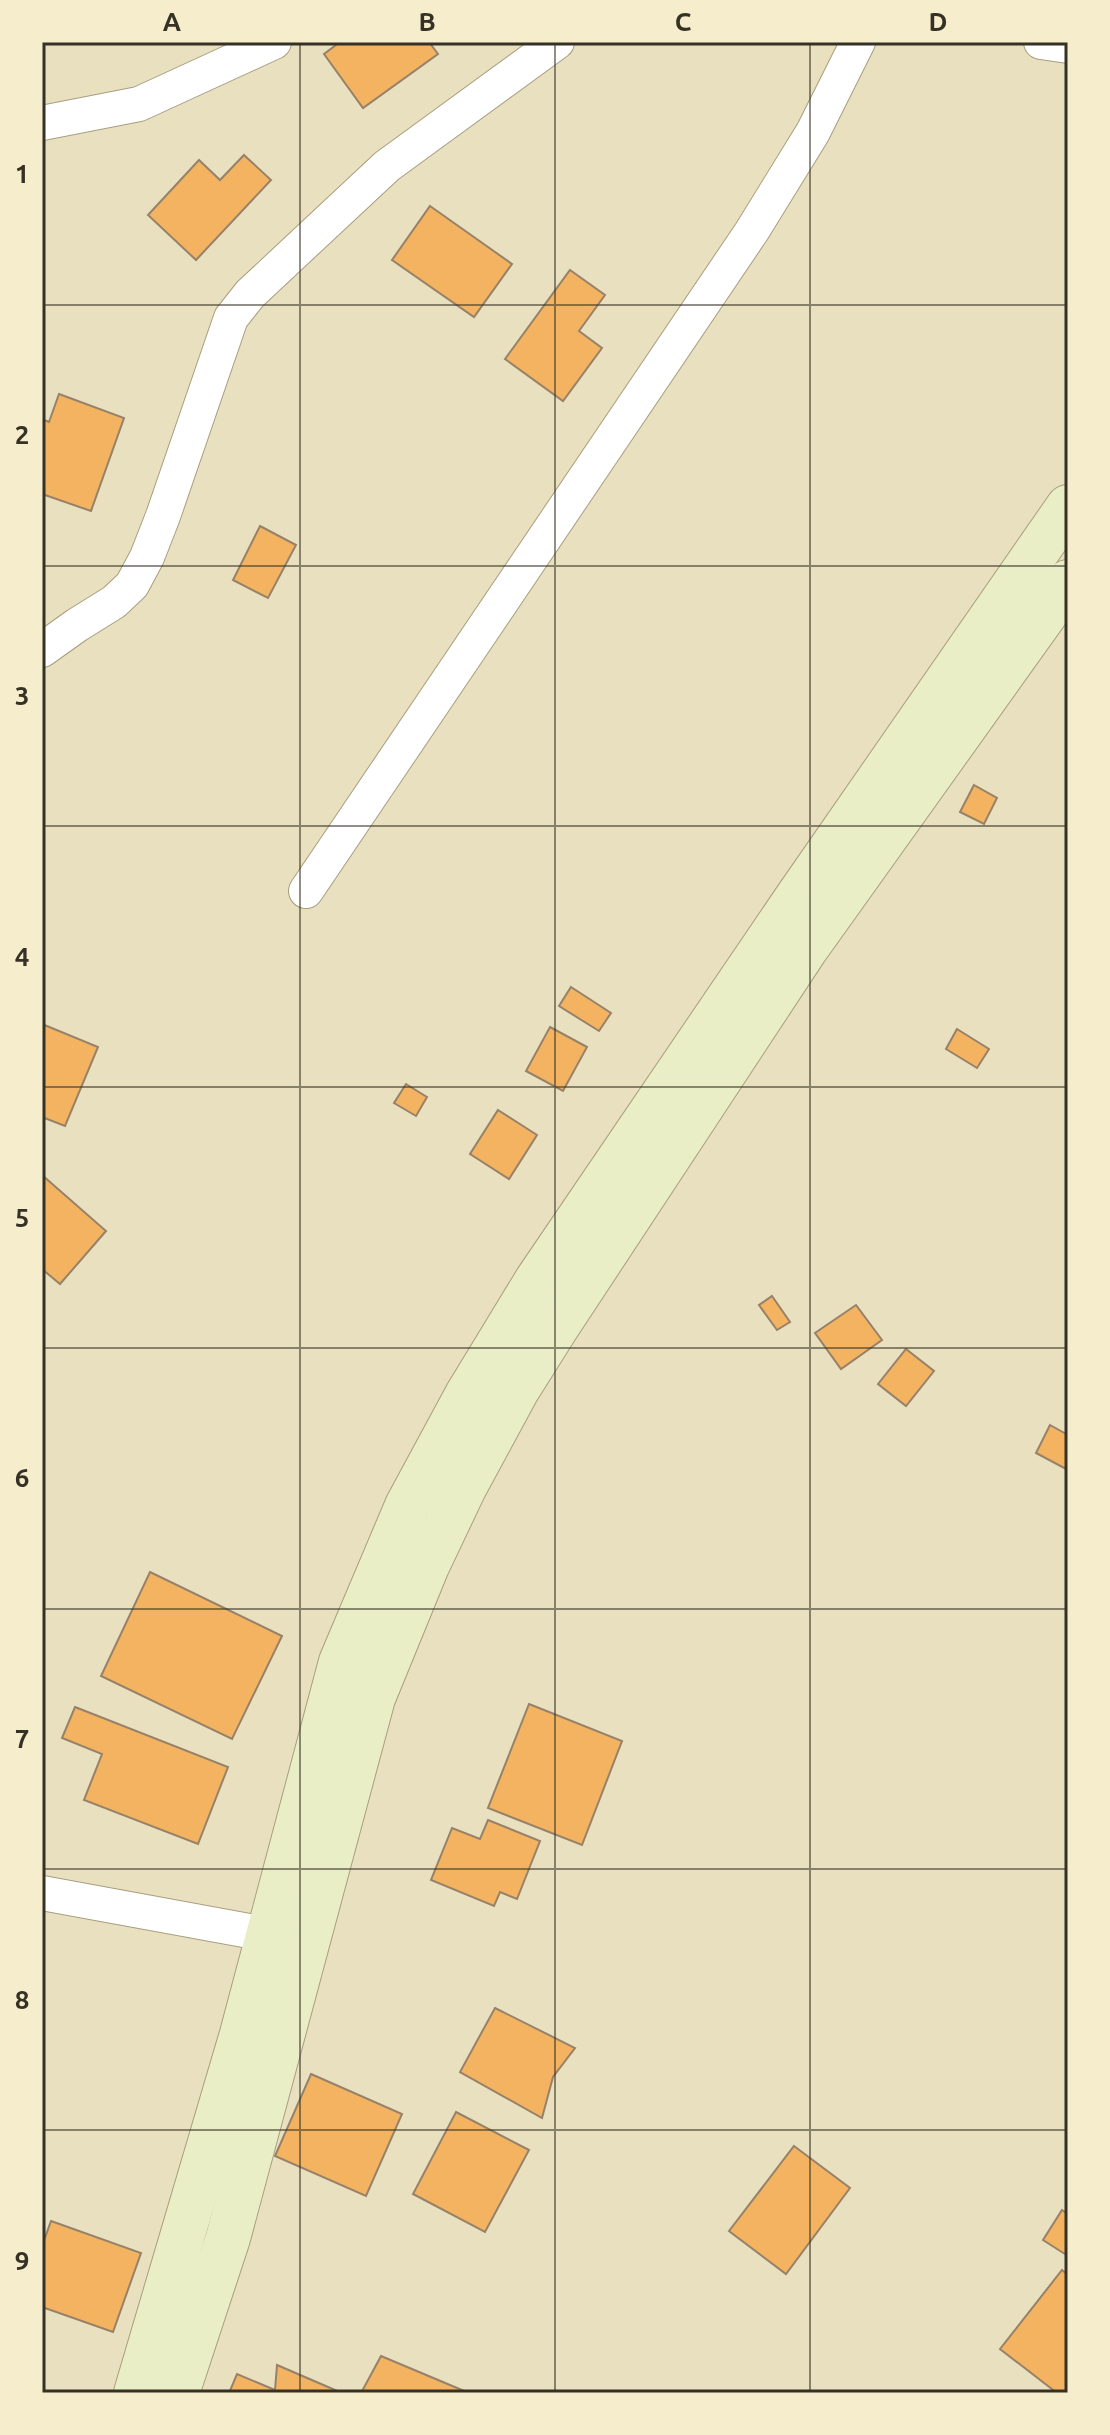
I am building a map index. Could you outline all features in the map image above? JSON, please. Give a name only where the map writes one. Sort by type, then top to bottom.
[{"type":"main road","points":[[177,2393],[228,2238],[341,1662],[407,1506],[467,1395],[537,1280],[1068,507]]},
{"type":"main road","points":[[136,2393],[242,2034],[288,1938],[373,1698],[427,1566],[458,1501],[517,1390],[805,950],[1068,582]]},
{"type":"street","points":[[42,123],[139,104],[274,42]]},
{"type":"street","points":[[42,650],[114,602],[132,585],[163,516],[231,318],[250,294],[387,166],[557,42]]},
{"type":"street","points":[[306,891],[752,231],[813,132],[858,42]]},
{"type":"street","points":[[1041,42],[1068,46]]},
{"type":"street","points":[[42,1893],[288,1938]]},
{"type":"building","points":[[340,42],[429,42],[438,54],[363,108],[324,54]]},
{"type":"building","points":[[244,155],[271,180],[196,260],[148,215],[199,160],[220,180]]},
{"type":"building","points":[[430,206],[512,264],[474,317],[392,260]]},
{"type":"building","points":[[570,270],[605,295],[579,331],[602,348],[563,401],[505,359]]},
{"type":"building","points":[[59,394],[124,418],[91,511],[42,494],[42,419],[49,422]]},
{"type":"building","points":[[260,526],[296,545],[268,598],[233,580]]},
{"type":"building","points":[[974,785],[997,798],[984,824],[960,812]]},
{"type":"building","points":[[571,987],[611,1013],[599,1031],[559,1006]]},
{"type":"building","points":[[42,1024],[98,1047],[65,1126],[42,1117]]},
{"type":"building","points":[[550,1027],[587,1047],[563,1091],[526,1071]]},
{"type":"building","points":[[957,1029],[989,1049],[977,1068],[946,1049]]},
{"type":"building","points":[[406,1084],[427,1097],[416,1116],[394,1103]]},
{"type":"building","points":[[498,1110],[537,1135],[509,1179],[470,1154]]},
{"type":"building","points":[[42,1175],[106,1231],[60,1284],[42,1269]]},
{"type":"building","points":[[772,1296],[790,1322],[777,1330],[759,1305]]},
{"type":"building","points":[[856,1305],[882,1340],[841,1369],[815,1333]]},
{"type":"building","points":[[906,1349],[934,1371],[906,1406],[878,1384]]},
{"type":"building","points":[[1050,1425],[1068,1435],[1068,1470],[1036,1453]]},
{"type":"building","points":[[150,1572],[282,1636],[232,1739],[101,1676]]},
{"type":"building","points":[[529,1704],[622,1741],[582,1845],[488,1808]]},
{"type":"building","points":[[75,1707],[228,1767],[198,1844],[84,1800],[102,1754],[62,1738]]},
{"type":"building","points":[[488,1820],[540,1841],[517,1899],[500,1892],[494,1906],[431,1880],[452,1828],[480,1839]]},
{"type":"building","points":[[495,2008],[575,2048],[553,2077],[542,2118],[460,2072]]},
{"type":"building","points":[[311,2074],[402,2114],[366,2196],[275,2156]]},
{"type":"building","points":[[456,2112],[529,2150],[485,2232],[413,2194]]},
{"type":"building","points":[[794,2146],[850,2188],[786,2274],[729,2231]]},
{"type":"building","points":[[1062,2210],[1068,2214],[1068,2256],[1043,2240]]},
{"type":"building","points":[[51,2221],[141,2253],[113,2332],[42,2307],[42,2246]]},
{"type":"building","points":[[1062,2270],[1068,2275],[1068,2393],[1057,2393],[1000,2349]]},
{"type":"building","points":[[381,2356],[469,2393],[361,2393]]},
{"type":"building","points":[[277,2365],[342,2393],[229,2393],[237,2374],[275,2390]]}]
